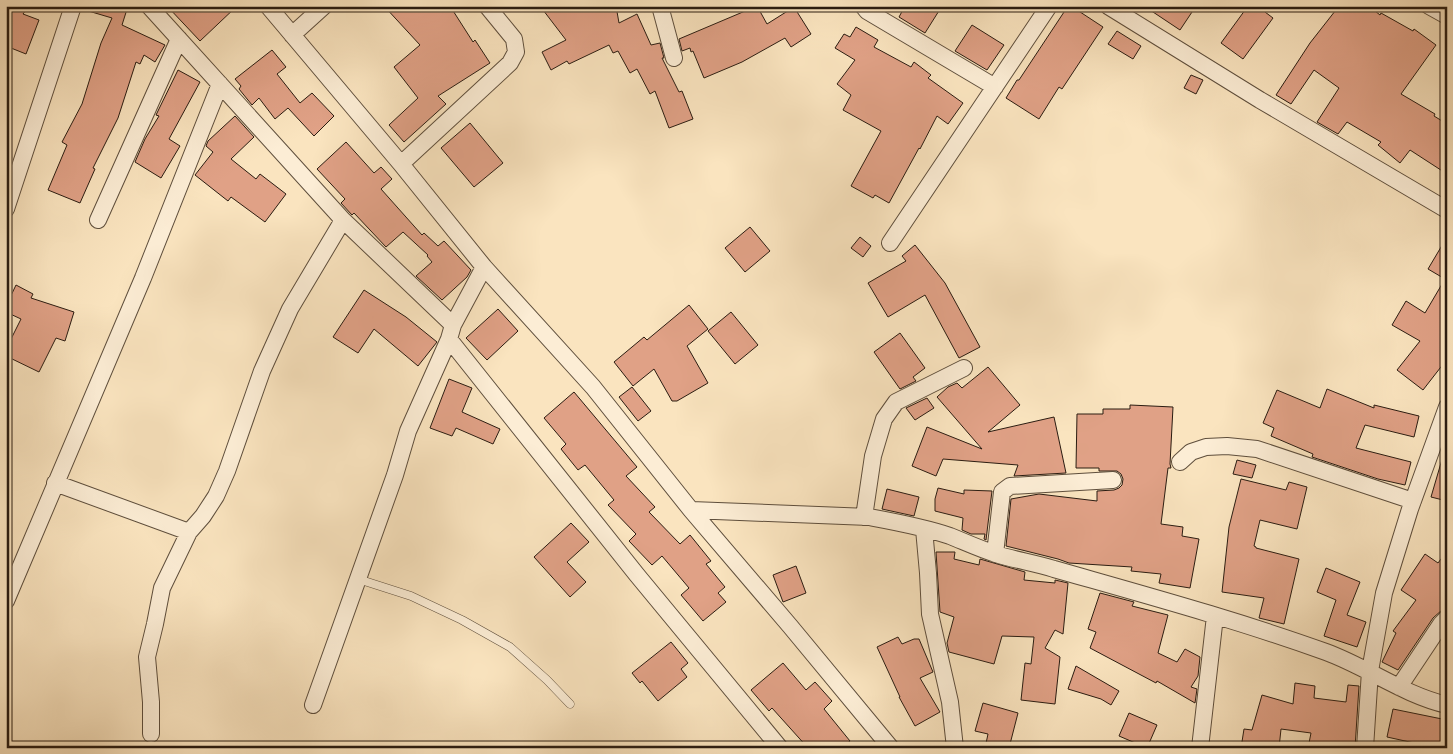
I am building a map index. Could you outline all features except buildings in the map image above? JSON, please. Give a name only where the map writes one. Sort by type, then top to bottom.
[{"type":"street","points":[[6,209],[74,6]]},
{"type":"street","points":[[149,6],[343,220],[451,332],[637,574],[780,748]]},
{"type":"street","points":[[268,6],[401,164],[484,267],[593,387],[691,510],[891,748]]},
{"type":"street","points":[[292,35],[324,6]]},
{"type":"street","points":[[401,164],[510,63],[516,52],[514,39],[487,6]]},
{"type":"street","points":[[660,6],[674,58]]},
{"type":"street","points":[[863,6],[867,11],[995,87]]},
{"type":"street","points":[[890,243],[1049,6]]},
{"type":"street","points":[[1108,6],[1260,100],[1447,210]]},
{"type":"street","points":[[1429,6],[1447,16]]},
{"type":"street","points":[[98,220],[179,39]]},
{"type":"street","points":[[6,600],[143,278],[220,84]]},
{"type":"street","points":[[151,734],[151,702],[147,658],[162,588],[189,532],[203,516],[227,471],[262,371],[290,309],[343,220]]},
{"type":"street","points":[[313,705],[395,475],[408,431],[451,332],[484,267]]},
{"type":"street","points":[[864,517],[873,456],[884,419],[896,402],[964,368]]},
{"type":"street","points":[[1365,748],[1370,671],[1384,593],[1413,501],[1447,407]]},
{"type":"street","points":[[1180,462],[1191,452],[1206,447],[1227,446],[1256,449],[1413,501]]},
{"type":"street","points":[[995,554],[1002,492],[1010,486],[1113,480]]},
{"type":"street","points":[[55,483],[189,532]]},
{"type":"street","points":[[691,510],[864,517],[898,522],[948,535],[995,554],[1051,568],[1215,616],[1327,653],[1370,671],[1399,687],[1447,705]]},
{"type":"street","points":[[924,529],[930,614],[950,702],[955,748]]},
{"type":"street","points":[[1200,748],[1215,616]]},
{"type":"street","points":[[1399,687],[1447,618]]},
{"type":"lane","points":[[358,579],[411,596],[462,620],[510,646],[548,680],[570,704]]}]
